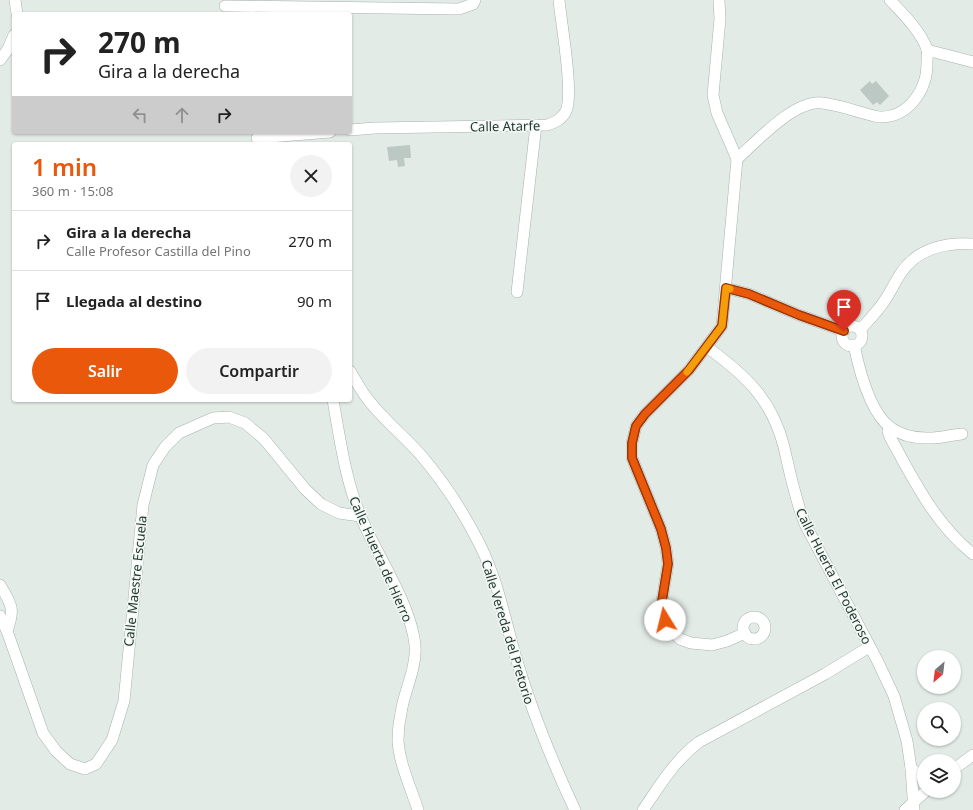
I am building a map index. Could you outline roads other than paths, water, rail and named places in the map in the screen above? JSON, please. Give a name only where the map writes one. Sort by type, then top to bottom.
[{"type":"street","points":[[15,0],[17,12]]},
{"type":"street","points":[[225,7],[459,9],[473,4],[475,0]]},
{"type":"street","name":"Calle Atarfe","points":[[352,130],[375,128],[536,126],[556,122],[567,110],[569,101],[559,0]]},
{"type":"street","points":[[719,0],[720,19],[713,95],[717,113],[737,159],[722,326],[689,370],[645,414],[636,426],[632,443],[632,458],[661,529],[666,548],[668,564],[661,607],[671,630],[680,639],[691,643],[712,645],[727,641],[745,633]]},
{"type":"street","points":[[737,159],[782,120],[805,105],[821,103],[879,117],[896,115],[910,106],[922,90],[927,70],[927,50],[915,28],[890,0]]},
{"type":"street","points":[[0,60],[8,49],[12,40]]},
{"type":"street","points":[[927,50],[973,62]]},
{"type":"street","points":[[517,292],[536,126]]},
{"type":"street","points":[[257,138],[306,134]]},
{"type":"street","points":[[860,330],[850,326],[844,331],[842,338],[847,344],[854,345],[860,341],[860,330],[886,299],[900,274],[912,259],[933,248],[957,243],[973,244]]},
{"type":"street","points":[[726,288],[749,294],[799,315],[844,331]]},
{"type":"street","points":[[854,345],[862,375],[874,407],[890,427],[907,436],[927,439],[962,434]]},
{"type":"street","name":"Calle Huerta El Poderoso","points":[[707,347],[738,370],[751,384],[773,417],[783,445],[797,506],[804,524],[894,696],[907,741],[911,768],[910,808]]},
{"type":"street","name":"Calle Vereda del Pretorio","points":[[352,374],[369,400],[421,455],[446,487],[465,516],[481,546],[501,600],[515,656],[531,708],[548,754],[575,810]]},
{"type":"street","name":"Calle Huerta de Hierro","points":[[333,402],[344,468],[360,516],[409,618],[415,645],[415,662],[401,713],[398,741],[403,765],[418,810]]},
{"type":"street","name":"Calle Maestre Escuela","points":[[0,616],[43,733],[56,751],[70,764],[85,769],[96,764],[112,740],[124,701],[143,505],[153,465],[165,447],[179,432],[213,418],[228,417],[246,423],[264,439],[306,489],[321,504],[339,513],[360,516]]},
{"type":"street","points":[[890,427],[888,431],[923,497],[950,532],[973,554]]},
{"type":"street","points":[[898,451],[907,436]]},
{"type":"street","points":[[0,585],[12,609],[12,616],[7,632]]},
{"type":"street","points":[[643,810],[672,768],[687,751],[699,742],[825,674],[869,646]]},
{"type":"street","points":[[961,763],[973,754]]},
{"type":"street","points":[[911,768],[917,773]]},
{"type":"street","points":[[910,808],[919,798]]}]
